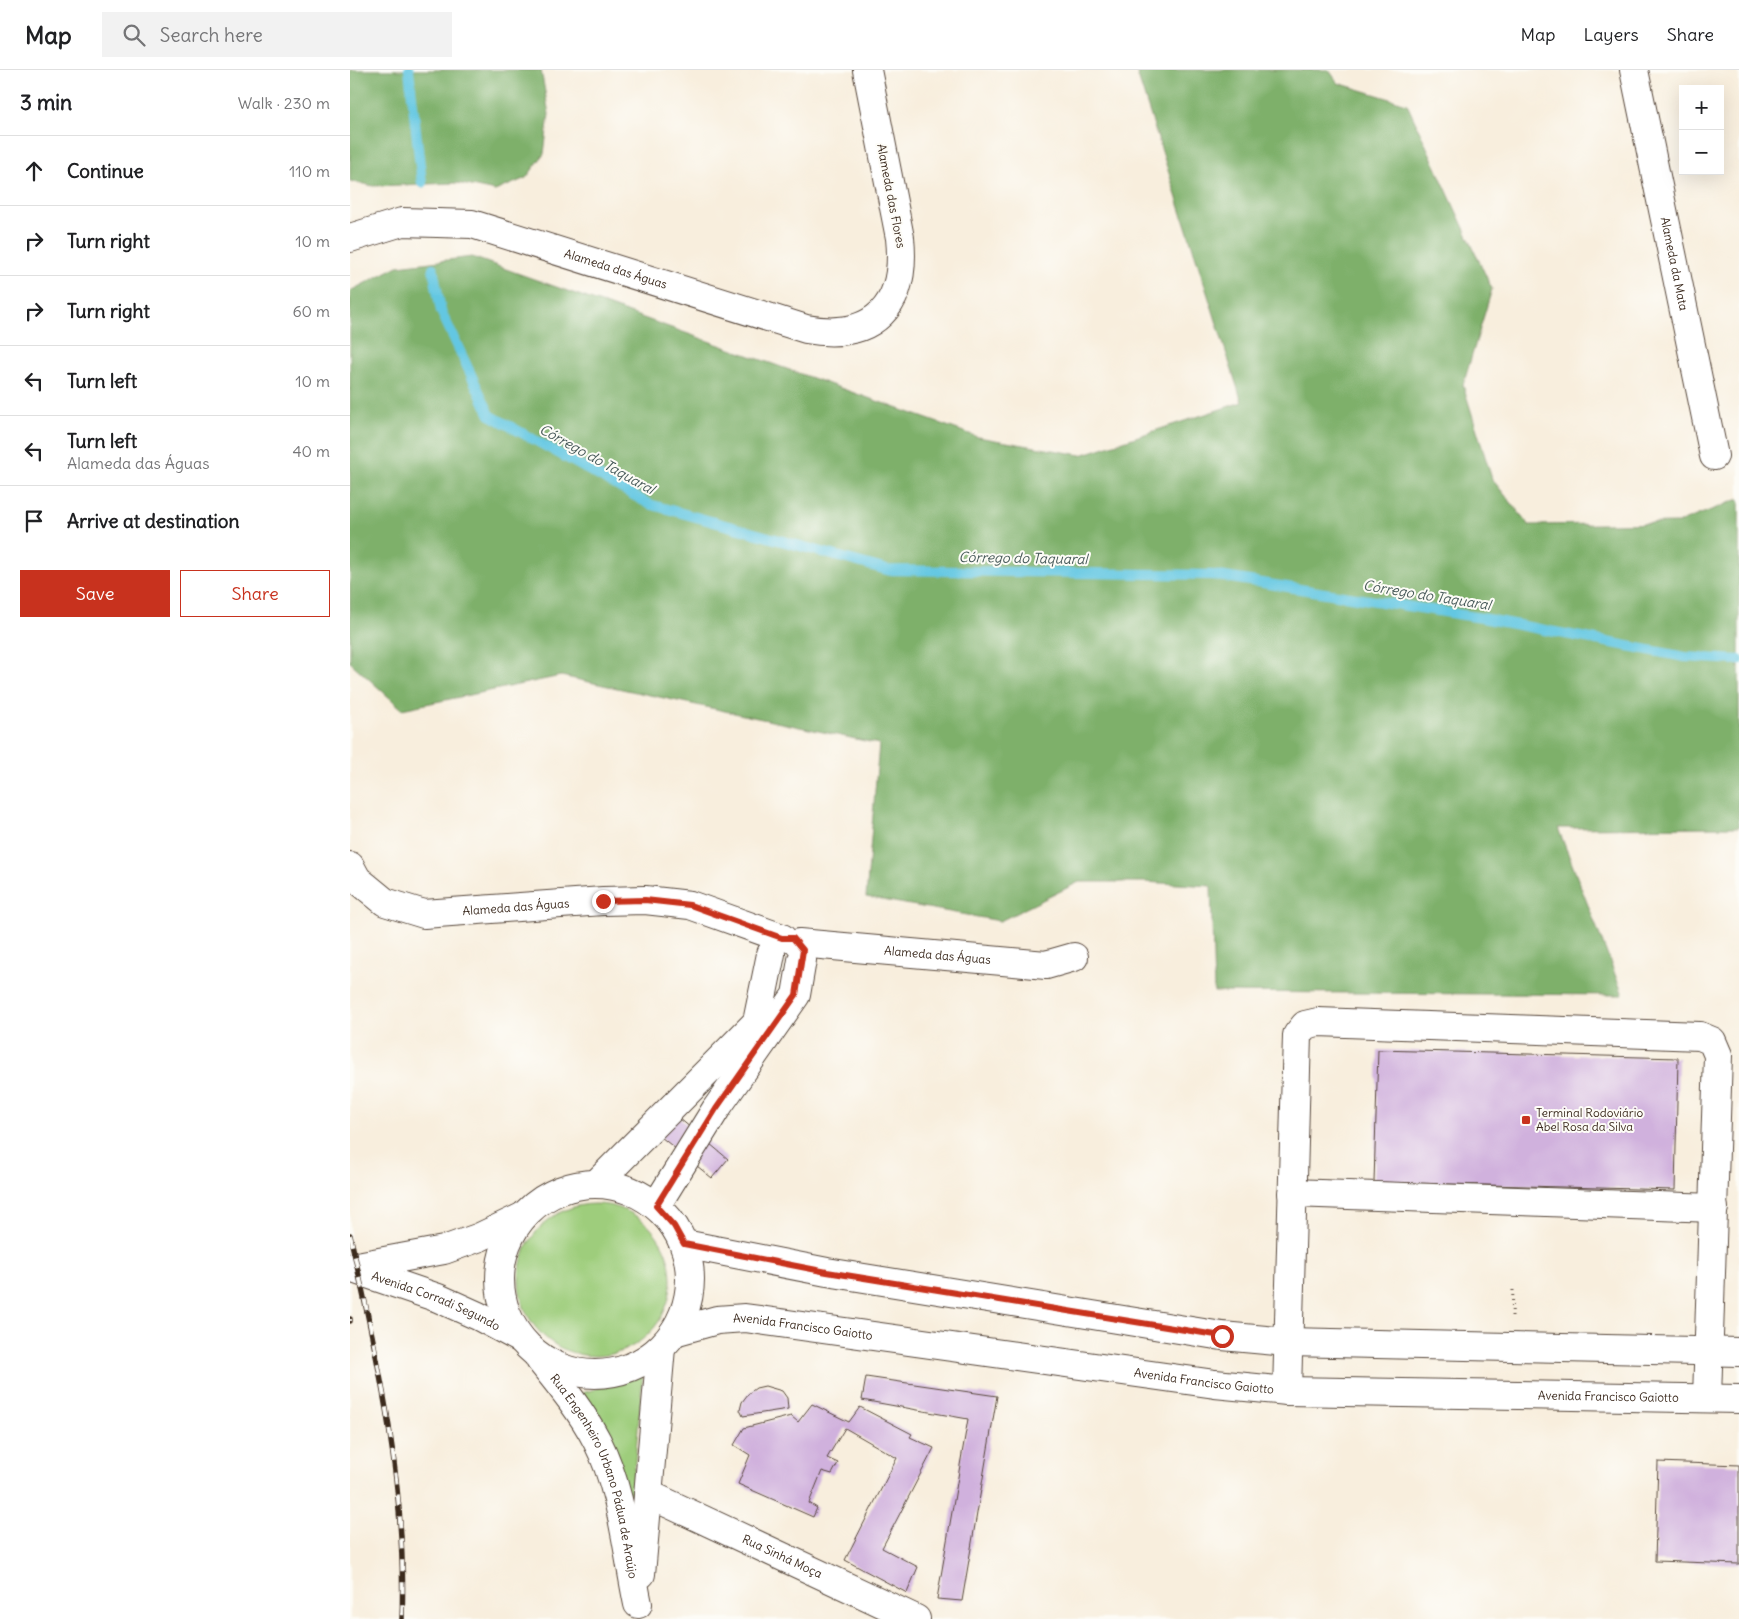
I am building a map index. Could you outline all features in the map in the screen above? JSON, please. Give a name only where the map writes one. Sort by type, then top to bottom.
[{"type":"street","name":"Alameda das Flores","points":[[867,70],[900,238],[902,260],[900,279],[891,300],[878,317]]},
{"type":"street","name":"Alameda da Mata","points":[[1634,70],[1714,456]]},
{"type":"street","name":"Alameda das Águas","points":[[350,238],[402,222],[472,224],[806,329],[846,332],[863,328],[878,317]]},
{"type":"street","name":"Alameda das Águas","points":[[350,866],[357,878],[385,902],[424,914],[603,901],[645,900],[690,905],[788,949],[1046,965],[1074,957]]},
{"type":"street","points":[[598,1182],[757,1022],[788,949]]},
{"type":"street","points":[[656,1206],[716,1109],[796,995],[788,949]]},
{"type":"street","points":[[1287,1390],[1297,1035],[1305,1025],[1318,1022],[1700,1036],[1712,1041],[1718,1055],[1707,1398]]},
{"type":"street","points":[[522,1217],[543,1198],[570,1186],[598,1182],[627,1188],[646,1197],[674,1226],[684,1244],[689,1267],[690,1290],[684,1312],[667,1340]]},
{"type":"street","points":[[1292,1193],[1714,1208]]},
{"type":"street","name":"Avenida Corradi Segundo","points":[[350,1267],[444,1250],[480,1237],[522,1217]]},
{"type":"street","name":"Rua Engenheiro Urbano Pádua de Araújo","points":[[522,1217],[508,1239],[501,1264],[500,1290],[507,1316],[529,1347],[572,1400],[598,1441],[608,1468],[638,1612]]},
{"type":"street","points":[[684,1244],[885,1281],[1222,1336],[1288,1342],[1739,1352]]},
{"type":"street","name":"Avenida Corradi Segundo","points":[[350,1267],[438,1298],[478,1316],[560,1368],[586,1374],[612,1374],[637,1365],[667,1340]]},
{"type":"street","name":"Avenida Francisco Gaiotto","points":[[667,1340],[716,1320],[744,1318],[1215,1384],[1287,1390],[1739,1398]]},
{"type":"street","name":"Rua Engenheiro Urbano Pádua de Araújo","points":[[638,1612],[648,1494],[667,1340]]},
{"type":"street","name":"Rua Sinhá Moça","points":[[648,1494],[916,1619]]},
{"type":"green space","points":[[350,70],[541,70],[549,114],[544,154],[526,178],[495,191],[457,183],[373,186],[350,181]]},
{"type":"green space","points":[[1136,70],[1329,70],[1338,83],[1407,104],[1492,289],[1463,385],[1492,479],[1529,525],[1678,523],[1739,499],[1739,827],[1558,828],[1623,995],[1214,992],[1211,886],[1144,882],[1079,882],[1000,921],[866,897],[879,744],[561,676],[402,709],[350,662],[350,291],[398,266],[472,257],[978,437],[1081,455],[1242,402]]},
{"type":"green space","points":[[595,1204],[610,1205],[624,1209],[649,1226],[666,1251],[670,1265],[670,1295],[666,1309],[649,1334],[624,1351],[610,1355],[595,1356],[580,1355],[566,1351],[541,1334],[524,1309],[520,1295],[519,1280],[520,1265],[524,1251],[541,1226],[566,1209],[580,1205]]},
{"type":"green space","points":[[643,1374],[630,1516],[582,1393]]},
{"type":"building","name":"Terminal Rodoviário Abel Rosa da Silva","points":[[1378,1050],[1678,1058],[1675,1190],[1374,1182]]},
{"type":"building","points":[[673,1113],[728,1159],[712,1178],[656,1133]]},
{"type":"building","points":[[866,1377],[997,1396],[962,1601],[937,1599],[968,1419],[862,1400]]},
{"type":"building","points":[[765,1386],[782,1391],[787,1398],[788,1409],[743,1416],[740,1410],[742,1402],[756,1388]]},
{"type":"building","points":[[812,1404],[849,1422],[860,1407],[912,1434],[910,1437],[934,1448],[882,1548],[918,1567],[907,1593],[845,1560],[897,1458],[845,1428],[827,1458],[838,1463],[832,1474],[822,1471],[809,1503],[817,1508],[813,1517],[738,1484],[750,1455],[734,1445],[744,1428],[791,1416],[798,1422]]},
{"type":"building","points":[[1658,1462],[1739,1465],[1739,1564],[1655,1561]]},
{"type":"waterway","name":"Córrego do Taquaral","points":[[409,70],[422,183]]},
{"type":"waterway","name":"Córrego do Taquaral","points":[[433,268],[441,311],[490,415],[649,504],[887,570],[1212,575],[1482,618],[1685,657],[1739,660]]},
{"type":"railway","points":[[350,1235],[381,1378],[389,1426],[400,1522],[402,1619]]},
{"type":"place","name":"Terminal Rodoviário Abel Rosa da Silva","points":[[1526,1120]]},
{"type":"route","points":[[603,901],[645,900],[690,905],[782,938],[793,938],[801,945],[803,950],[796,995],[716,1109],[656,1206],[662,1210],[674,1226],[684,1244],[827,1272],[1222,1336]]}]
